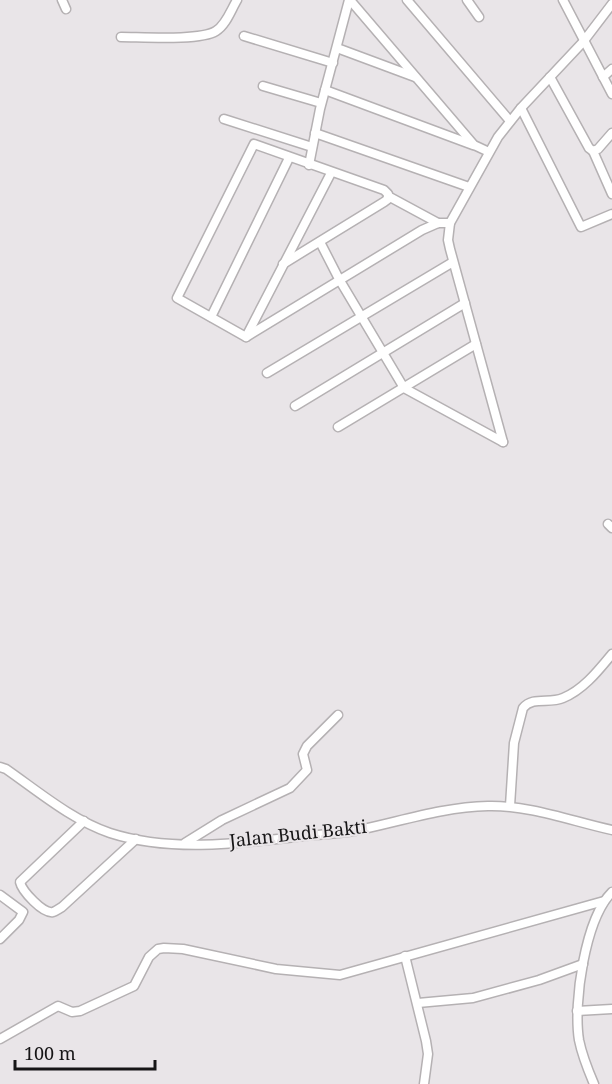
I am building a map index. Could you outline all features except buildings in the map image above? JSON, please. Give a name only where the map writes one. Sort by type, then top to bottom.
[{"type":"street","points":[[62,0],[66,9]]},
{"type":"street","points":[[121,37],[184,36],[214,32],[222,27],[237,0]]},
{"type":"street","points":[[309,165],[321,103],[350,0]]},
{"type":"street","points":[[350,0],[474,145]]},
{"type":"street","points":[[407,0],[510,122]]},
{"type":"street","points":[[467,0],[479,17]]},
{"type":"street","points":[[563,0],[612,94]]},
{"type":"street","points":[[320,242],[339,279],[404,388],[503,442],[453,262],[448,240],[450,223],[489,152],[510,122],[583,42],[612,4]]},
{"type":"street","points":[[244,36],[333,63]]},
{"type":"street","points":[[337,48],[417,78]]},
{"type":"street","points":[[603,77],[612,69]]},
{"type":"street","points":[[550,76],[592,151],[612,194]]},
{"type":"street","points":[[262,86],[321,103]]},
{"type":"street","points":[[325,90],[489,152]]},
{"type":"street","points":[[521,108],[581,227],[612,214]]},
{"type":"street","points":[[224,119],[312,147]]},
{"type":"street","points":[[592,151],[598,149],[612,133]]},
{"type":"street","points":[[315,134],[469,187]]},
{"type":"street","points":[[246,337],[177,298],[254,144],[384,190],[388,196],[438,224]]},
{"type":"street","points":[[212,317],[289,158]]},
{"type":"street","points":[[246,337],[332,173]]},
{"type":"street","points":[[283,264],[384,202],[388,196]]},
{"type":"street","points":[[246,337],[422,231],[438,224],[450,223]]},
{"type":"street","points":[[267,373],[453,262]]},
{"type":"street","points":[[295,406],[465,303]]},
{"type":"street","points":[[338,427],[477,344]]},
{"type":"street","points":[[510,806],[514,743],[523,708],[529,702],[553,701],[570,694],[595,674],[612,654]]},
{"type":"street","points":[[182,845],[222,820],[290,788],[307,770],[303,754],[307,746],[338,715]]},
{"type":"street","name":"Jalan Budi Bakti","points":[[0,767],[84,821],[110,833],[159,844],[182,845],[273,840],[352,831],[468,807],[510,806],[612,830]]},
{"type":"street","points":[[84,821],[20,882],[22,890],[46,911],[54,912],[62,907],[136,839]]},
{"type":"street","points":[[594,1084],[579,1040],[577,1011],[583,964],[592,931],[604,901],[612,892]]},
{"type":"street","points":[[0,895],[19,908],[23,916],[0,939]]},
{"type":"street","points":[[0,1039],[58,1006],[72,1012],[80,1011],[134,986],[148,957],[158,949],[183,949],[276,969],[340,975],[604,901]]},
{"type":"street","points":[[405,956],[428,1054],[424,1084]]},
{"type":"street","points":[[418,1004],[473,998],[499,992],[583,964]]},
{"type":"street","points":[[577,1011],[612,1009]]}]
